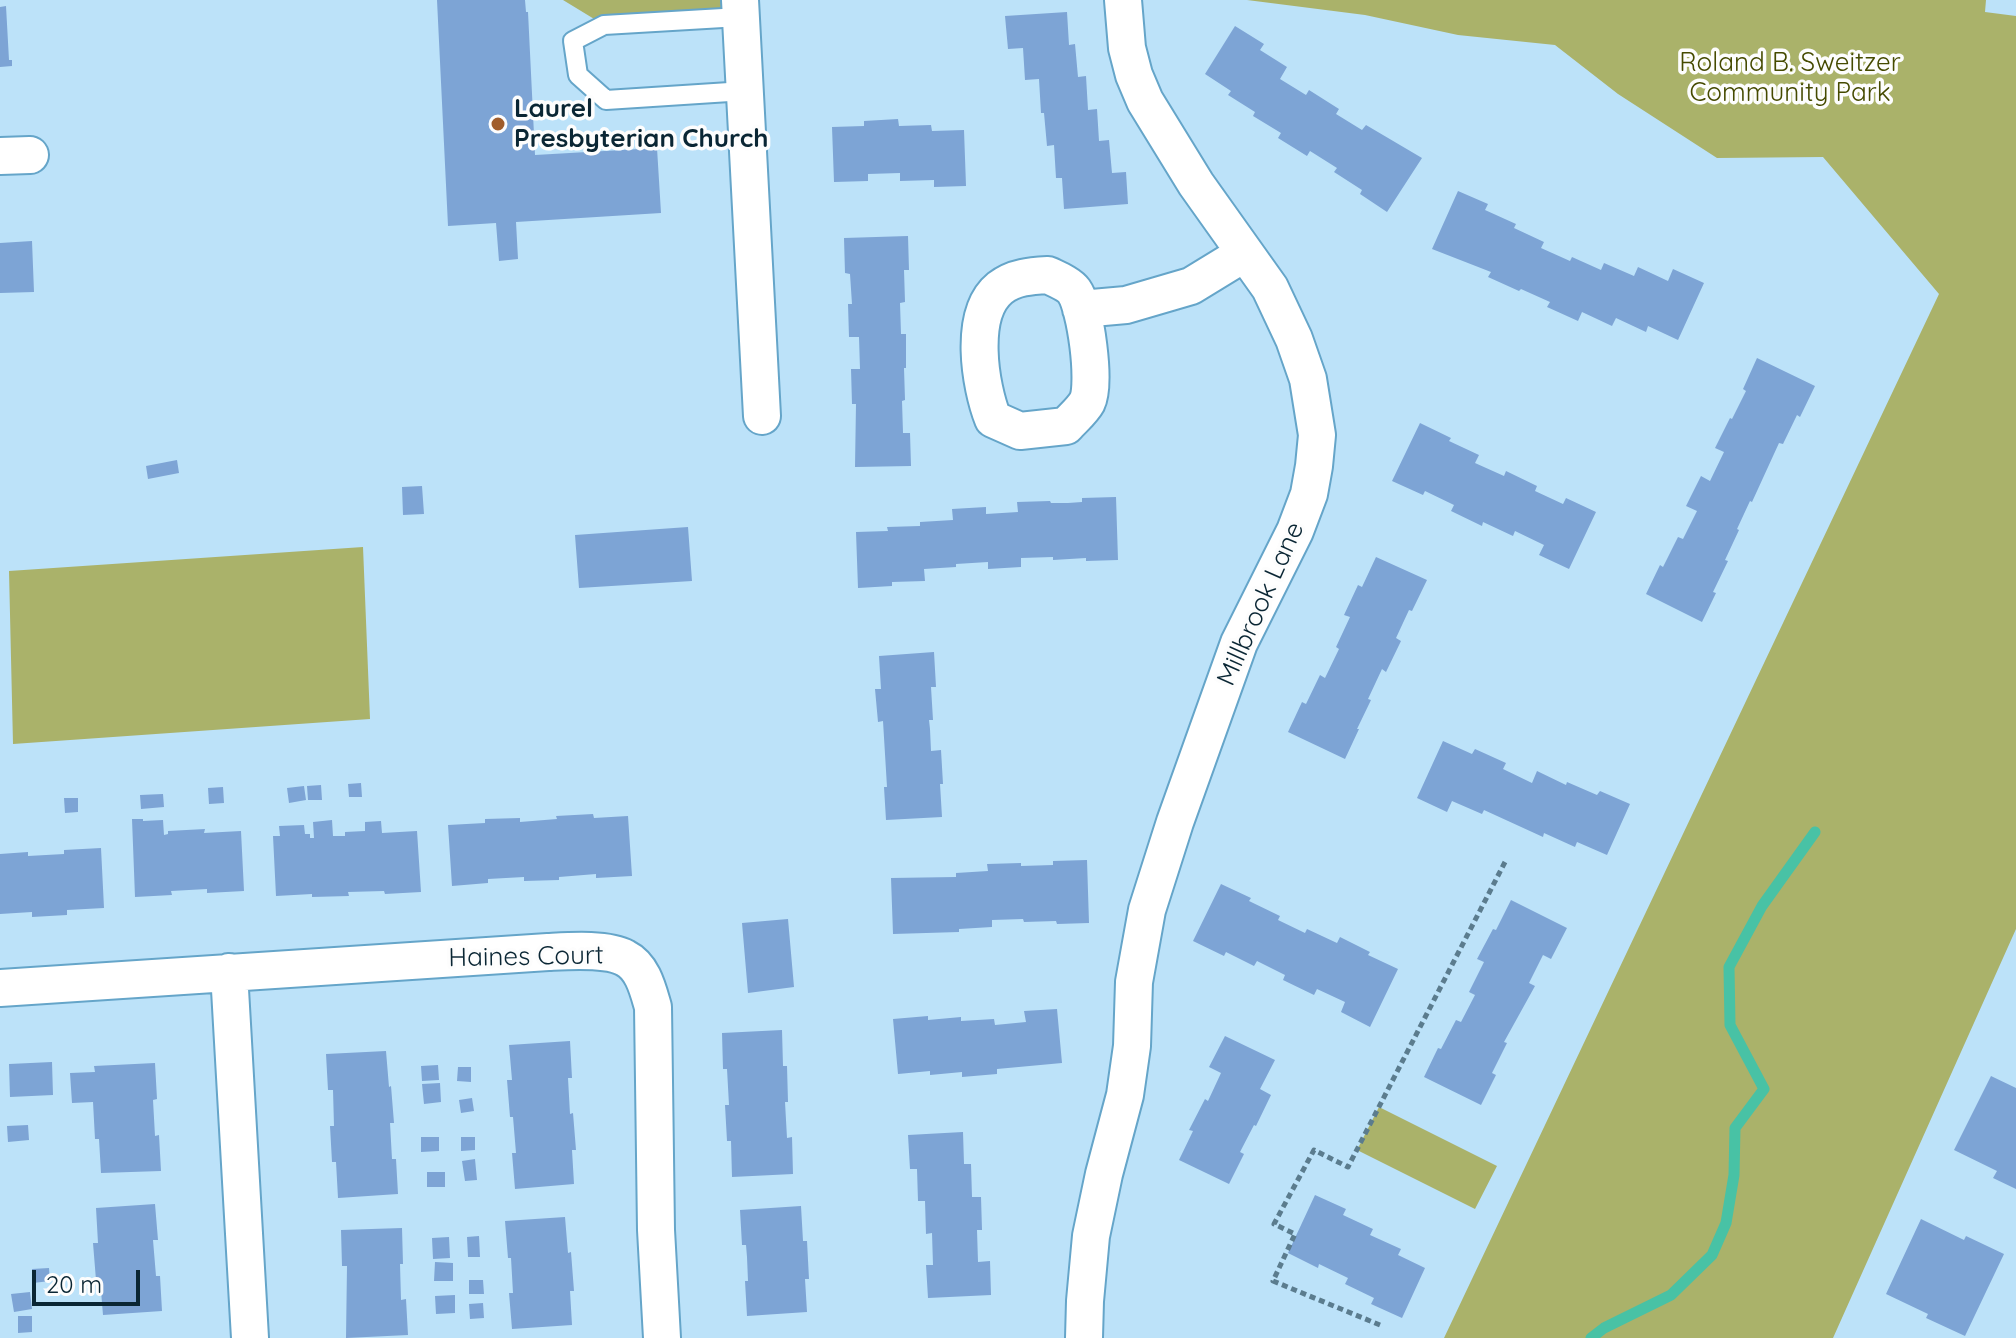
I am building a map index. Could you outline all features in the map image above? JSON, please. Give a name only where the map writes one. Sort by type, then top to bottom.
[{"type":"street","name":"Millbrook Lane","points":[[1084,1338],[1091,1236],[1125,1095],[1132,1046],[1134,982],[1147,910],[1239,643],[1295,531],[1309,494],[1317,435],[1308,379],[1294,339],[1270,288],[1196,184],[1145,101],[1127,48],[1123,0]]},
{"type":"street","points":[[740,8],[762,416]]},
{"type":"street","points":[[1081,309],[1126,305],[1191,286],[1245,253]]},
{"type":"street","name":"Haines Court","points":[[0,988],[548,952],[582,951],[626,958],[637,968],[647,985],[653,1007],[656,1230],[662,1338]]},
{"type":"street","points":[[229,972],[250,1338]]},
{"type":"lane","points":[[740,8],[604,25],[573,41],[578,75],[606,100],[745,91]]},
{"type":"path","points":[[1380,1325],[1273,1281],[1295,1234],[1274,1224],[1314,1150],[1348,1167],[1505,862]]},
{"type":"green space","points":[[563,0],[740,0],[740,17],[604,25]]},
{"type":"green space","name":"Roland B. Sweitzer Community Park","points":[[1247,0],[1986,0],[1985,12],[2016,16],[2016,929],[1833,1338],[1444,1338],[1939,294],[1823,157],[1717,158],[1618,94],[1555,45],[1458,35],[1365,15]]},
{"type":"green space","points":[[363,547],[370,719],[13,744],[9,571]]},
{"type":"green space","points":[[1379,1107],[1497,1166],[1475,1209],[1357,1150]]},
{"type":"building","points":[[437,0],[525,0],[535,155],[657,148],[661,213],[516,222],[518,259],[499,261],[496,223],[448,226]]},
{"type":"building","points":[[6,6],[12,66],[0,67],[0,7]]},
{"type":"building","points":[[1067,12],[1069,45],[1075,44],[1078,77],[1086,76],[1088,110],[1097,109],[1099,141],[1109,140],[1112,173],[1126,172],[1128,204],[1064,209],[1062,178],[1056,178],[1054,145],[1047,146],[1039,79],[1025,80],[1023,48],[1008,49],[1005,16]]},
{"type":"building","points":[[1235,26],[1264,44],[1260,50],[1287,67],[1280,79],[1306,95],[1309,90],[1339,109],[1336,114],[1362,130],[1366,125],[1422,158],[1387,212],[1360,194],[1362,190],[1334,172],[1337,168],[1310,151],[1307,156],[1278,138],[1281,133],[1253,116],[1255,112],[1228,95],[1231,91],[1205,74]]},
{"type":"building","points":[[898,119],[899,126],[931,125],[932,131],[964,130],[966,186],[934,187],[934,180],[900,181],[900,173],[868,174],[868,181],[834,182],[832,127],[864,126],[864,121]]},
{"type":"building","points":[[1458,191],[1488,204],[1485,210],[1516,224],[1514,228],[1544,242],[1541,248],[1570,261],[1572,257],[1601,270],[1604,263],[1634,276],[1638,267],[1668,281],[1673,269],[1704,283],[1678,340],[1648,326],[1646,332],[1616,318],[1612,326],[1582,312],[1578,321],[1547,307],[1550,302],[1488,277],[1491,272],[1432,249]]},
{"type":"building","points":[[908,236],[909,270],[904,270],[905,302],[900,303],[901,334],[906,334],[903,433],[910,433],[911,466],[855,467],[856,404],[852,404],[851,369],[860,369],[859,337],[849,337],[848,304],[852,304],[850,274],[845,273],[844,238]]},
{"type":"building","points":[[32,241],[34,292],[0,293],[0,243]]},
{"type":"building","points":[[1757,358],[1815,386],[1783,444],[1779,443],[1750,501],[1702,622],[1646,594],[1660,565],[1663,567],[1678,537],[1683,539],[1697,511],[1686,506],[1701,476],[1710,481],[1724,452],[1715,448],[1746,391],[1743,389]]},
{"type":"building","points":[[1420,423],[1479,455],[1475,463],[1504,476],[1506,471],[1537,486],[1535,491],[1563,504],[1566,498],[1596,512],[1569,569],[1539,555],[1544,545],[1515,531],[1513,536],[1483,522],[1482,526],[1451,511],[1454,505],[1425,491],[1423,495],[1392,481]]},
{"type":"building","points":[[177,460],[179,473],[148,479],[146,466]]},
{"type":"building","points":[[422,486],[424,514],[403,515],[402,487]]},
{"type":"building","points":[[1116,497],[1118,560],[1021,558],[1021,567],[988,569],[988,562],[956,564],[956,567],[924,569],[925,581],[892,582],[892,586],[858,588],[856,532],[888,531],[887,527],[920,526],[920,522],[953,520],[952,509],[986,507],[986,514],[1018,512],[1017,502],[1068,503],[1082,502],[1082,498]]},
{"type":"building","points":[[688,527],[692,581],[579,588],[575,535]]},
{"type":"building","points":[[1376,557],[1427,580],[1396,638],[1401,641],[1386,672],[1382,669],[1368,699],[1371,700],[1345,759],[1288,732],[1302,702],[1306,704],[1320,675],[1325,678],[1350,617],[1344,615]]},
{"type":"building","points":[[934,652],[936,687],[931,687],[933,720],[929,720],[931,751],[941,750],[942,817],[886,820],[883,721],[878,722],[875,689],[881,689],[879,656]]},
{"type":"building","points":[[1443,741],[1472,754],[1475,749],[1506,763],[1503,769],[1532,783],[1537,771],[1566,785],[1567,782],[1597,795],[1600,791],[1630,804],[1607,855],[1577,842],[1575,847],[1544,833],[1543,837],[1484,810],[1482,814],[1452,801],[1447,812],[1417,798]]},
{"type":"building","points":[[361,783],[362,797],[349,797],[348,784]]},
{"type":"building","points":[[321,785],[322,800],[308,800],[307,786]]},
{"type":"building","points":[[304,786],[306,800],[289,803],[287,788]]},
{"type":"building","points":[[223,787],[224,803],[209,804],[208,788]]},
{"type":"building","points":[[163,794],[164,807],[141,809],[140,795]]},
{"type":"building","points":[[64,798],[78,798],[78,812],[65,813]]},
{"type":"building","points":[[593,814],[594,818],[628,816],[632,876],[596,878],[596,874],[524,881],[524,877],[488,879],[488,883],[452,886],[448,825],[485,823],[485,819],[520,818],[520,822]]},
{"type":"building","points":[[132,819],[163,820],[164,835],[168,831],[205,829],[204,833],[241,831],[244,891],[207,893],[207,889],[135,897]]},
{"type":"building","points":[[332,820],[333,836],[365,831],[365,822],[381,821],[382,833],[417,831],[421,892],[276,896],[273,836],[280,836],[279,826],[304,825],[305,834],[314,838],[313,822]]},
{"type":"building","points":[[101,848],[104,908],[67,910],[67,915],[32,917],[32,912],[0,914],[0,854],[64,854],[64,850]]},
{"type":"building","points":[[1087,860],[1089,923],[992,920],[992,927],[959,929],[959,932],[893,934],[891,878],[956,877],[956,873],[988,871],[987,864],[1053,865],[1053,861]]},
{"type":"building","points":[[1221,884],[1251,898],[1249,901],[1280,916],[1278,920],[1305,933],[1307,929],[1337,943],[1340,937],[1398,969],[1370,1027],[1341,1012],[1345,1002],[1317,989],[1314,995],[1283,980],[1285,975],[1257,961],[1254,966],[1193,941]]},
{"type":"building","points":[[1511,900],[1567,928],[1551,959],[1543,955],[1529,983],[1535,986],[1504,1042],[1507,1043],[1492,1073],[1496,1075],[1481,1105],[1424,1077],[1438,1048],[1441,1049],[1456,1020],[1461,1022],[1475,995],[1469,992],[1484,962],[1477,959]]},
{"type":"building","points":[[788,919],[794,987],[748,993],[742,923]]},
{"type":"building","points":[[1057,1009],[1062,1063],[997,1069],[997,1074],[962,1077],[962,1072],[898,1074],[893,1019],[961,1017],[961,1021],[994,1019],[995,1025],[1026,1022],[1024,1011]]},
{"type":"building","points":[[782,1030],[783,1066],[787,1066],[787,1138],[792,1137],[793,1174],[732,1177],[731,1141],[727,1141],[725,1105],[729,1105],[727,1069],[723,1069],[722,1033]]},
{"type":"building","points":[[1225,1036],[1275,1060],[1260,1089],[1271,1095],[1240,1152],[1244,1154],[1229,1184],[1179,1160],[1193,1131],[1189,1130],[1221,1073],[1209,1067]]},
{"type":"building","points":[[570,1041],[572,1078],[568,1078],[576,1150],[572,1150],[574,1184],[515,1189],[512,1153],[516,1153],[507,1080],[512,1080],[509,1045]]},
{"type":"building","points":[[386,1051],[394,1123],[390,1123],[392,1159],[396,1159],[398,1194],[338,1198],[330,1126],[334,1126],[333,1090],[328,1090],[326,1054]]},
{"type":"building","points":[[52,1062],[53,1095],[10,1097],[9,1064]]},
{"type":"building","points":[[155,1063],[155,1136],[159,1135],[161,1171],[101,1173],[93,1102],[72,1103],[70,1073],[95,1072],[94,1066]]},
{"type":"building","points":[[438,1065],[439,1080],[422,1081],[421,1066]]},
{"type":"building","points":[[458,1067],[471,1067],[471,1082],[457,1081]]},
{"type":"building","points":[[1991,1076],[2016,1088],[2016,1189],[1993,1178],[1997,1171],[1954,1150]]},
{"type":"building","points":[[440,1083],[441,1102],[424,1104],[422,1084]]},
{"type":"building","points":[[472,1098],[474,1111],[461,1113],[459,1100]]},
{"type":"building","points":[[28,1125],[29,1140],[8,1142],[7,1126]]},
{"type":"building","points":[[963,1132],[964,1164],[971,1164],[972,1197],[981,1197],[982,1230],[977,1230],[978,1262],[990,1261],[991,1295],[928,1298],[926,1265],[933,1265],[932,1233],[926,1234],[925,1201],[918,1201],[917,1169],[910,1169],[908,1135]]},
{"type":"building","points":[[421,1137],[439,1137],[439,1151],[421,1152]]},
{"type":"building","points":[[461,1137],[475,1137],[475,1150],[461,1151]]},
{"type":"building","points":[[475,1159],[477,1180],[465,1181],[462,1161]]},
{"type":"building","points":[[427,1172],[445,1172],[445,1187],[427,1187]]},
{"type":"building","points":[[1315,1195],[1346,1209],[1343,1215],[1373,1229],[1370,1235],[1401,1249],[1398,1255],[1425,1268],[1402,1318],[1371,1304],[1374,1298],[1345,1284],[1348,1278],[1288,1253]]},
{"type":"building","points":[[155,1204],[158,1240],[153,1240],[156,1276],[160,1276],[162,1311],[103,1315],[93,1243],[98,1243],[96,1208]]},
{"type":"building","points":[[801,1206],[803,1241],[807,1241],[807,1312],[747,1316],[747,1257],[746,1245],[742,1245],[740,1210]]},
{"type":"building","points":[[565,1217],[574,1291],[570,1291],[572,1325],[512,1329],[509,1293],[513,1293],[511,1258],[508,1258],[505,1221]]},
{"type":"building","points":[[1921,1219],[1964,1240],[1966,1236],[2004,1254],[1965,1336],[1926,1318],[1928,1314],[1886,1294]]},
{"type":"building","points":[[402,1228],[401,1300],[406,1299],[408,1335],[346,1338],[347,1266],[342,1266],[341,1230]]},
{"type":"building","points":[[479,1236],[480,1257],[468,1257],[467,1237]]},
{"type":"building","points":[[449,1237],[450,1258],[433,1259],[432,1238]]},
{"type":"building","points":[[435,1262],[453,1263],[453,1281],[434,1281]]},
{"type":"building","points":[[49,1268],[50,1281],[33,1283],[32,1269]]},
{"type":"building","points":[[469,1280],[483,1280],[484,1294],[469,1294]]},
{"type":"building","points":[[30,1292],[32,1309],[14,1312],[11,1294]]},
{"type":"building","points":[[455,1295],[455,1313],[436,1314],[435,1296]]},
{"type":"building","points":[[483,1303],[484,1318],[470,1319],[469,1304]]},
{"type":"building","points":[[18,1316],[32,1316],[32,1332],[18,1333]]},
{"type":"waterway","points":[[1591,1338],[1604,1328],[1671,1295],[1712,1255],[1726,1223],[1734,1175],[1735,1128],[1764,1089],[1730,1025],[1729,967],[1762,906],[1815,832]]},
{"type":"place","name":"Laurel Presbyterian Church","points":[[498,124]]}]
